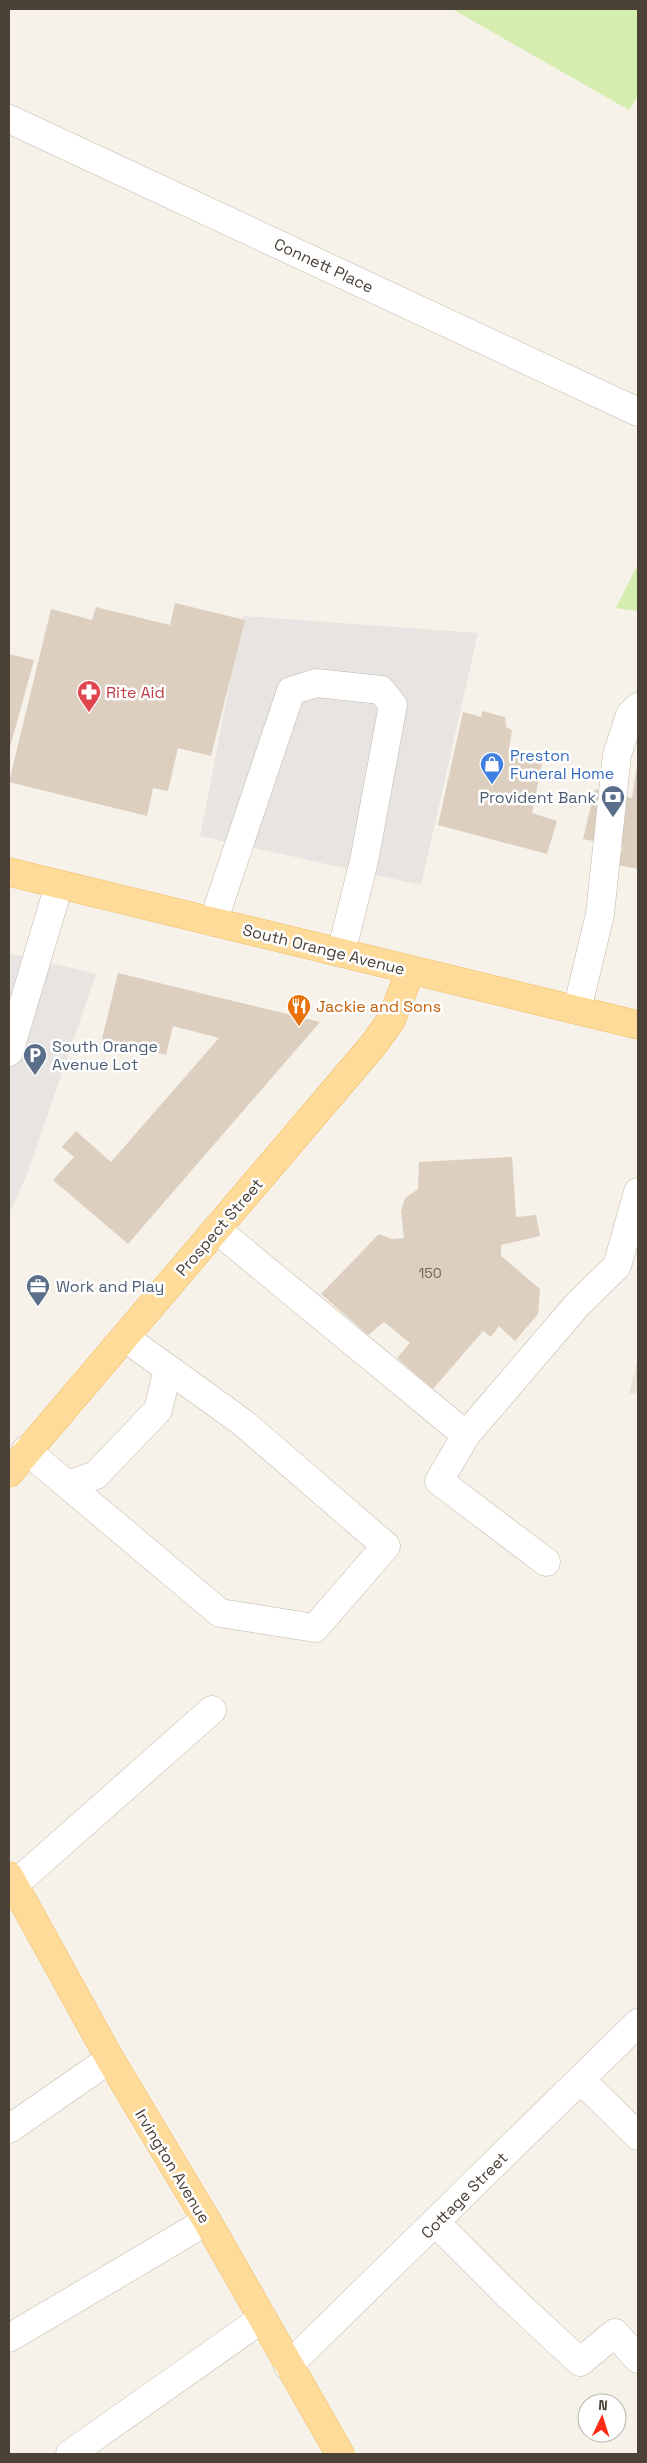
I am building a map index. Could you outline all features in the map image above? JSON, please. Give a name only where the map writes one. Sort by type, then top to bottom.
[{"type":"main road","name":"South Orange Avenue","points":[[9,872],[638,1025]]},
{"type":"main road","name":"Prospect Street","points":[[9,1473],[26,1450],[295,1139],[392,1020],[411,970]]},
{"type":"main road","name":"Irvington Avenue","points":[[12,1880],[110,2059],[207,2221],[263,2318],[288,2366],[340,2454]]},
{"type":"street","name":"Connett Place","points":[[9,119],[638,412]]},
{"type":"street","points":[[213,922],[291,691],[316,683],[381,690],[393,705],[364,861],[342,953]]},
{"type":"street","points":[[577,1010],[600,914],[617,755],[630,714],[638,707]]},
{"type":"street","points":[[9,1052],[59,885]]},
{"type":"street","points":[[546,1562],[439,1481],[466,1435],[578,1304],[617,1266],[638,1192]]},
{"type":"street","points":[[216,1229],[466,1435]]},
{"type":"street","points":[[26,1450],[220,1613],[315,1628],[386,1546],[242,1422],[124,1337]]},
{"type":"street","points":[[68,1485],[96,1475],[158,1410],[168,1368]]},
{"type":"street","points":[[12,1880],[212,1710]]},
{"type":"street","name":"Cottage Street","points":[[288,2366],[638,2023]]},
{"type":"street","points":[[9,2129],[110,2059]]},
{"type":"street","points":[[581,2080],[638,2136]]},
{"type":"street","points":[[9,2338],[207,2221]]},
{"type":"street","points":[[436,2223],[508,2296],[580,2362],[615,2333],[638,2359]]},
{"type":"street","points":[[70,2454],[263,2318]]},
{"type":"shaded area","points":[[243,616],[478,633],[421,885],[200,836]]},
{"type":"shaded area","name":"South Orange Avenue Lot","points":[[9,953],[96,974],[26,1177],[9,1214]]},
{"type":"shaded area","points":[[638,1358],[638,1392],[629,1394]]},
{"type":"green space","points":[[452,9],[638,9],[638,96],[629,110]]},
{"type":"green space","points":[[638,564],[638,611],[616,608]]},
{"type":"building","points":[[175,603],[245,620],[211,756],[178,748],[168,791],[153,788],[147,816],[9,782],[51,609],[92,620],[96,607],[170,625]]},
{"type":"building","points":[[9,654],[34,660],[9,751]]},
{"type":"building","name":"Preston Funeral Home","points":[[482,711],[505,717],[506,727],[512,730],[509,748],[543,758],[532,813],[557,821],[547,854],[438,825],[463,712],[481,717]]},
{"type":"building","name":"Provident Bank","points":[[637,765],[638,869],[618,865],[623,847],[583,839],[595,789],[632,798]]},
{"type":"building","points":[[118,973],[320,1022],[128,1244],[53,1180],[74,1157],[62,1147],[76,1131],[111,1162],[219,1038],[173,1026],[166,1055],[102,1039]]},
{"type":"building","points":[[512,1157],[516,1217],[536,1215],[540,1236],[501,1245],[501,1256],[540,1289],[538,1314],[515,1341],[499,1326],[491,1337],[483,1331],[433,1389],[397,1358],[410,1343],[384,1322],[368,1335],[321,1294],[379,1234],[392,1239],[404,1238],[401,1211],[405,1198],[418,1189],[419,1162]]},
{"type":"place","name":"Rite Aid","points":[[89,713]]},
{"type":"place","name":"Preston Funeral Home","points":[[492,785]]},
{"type":"place","name":"Provident Bank","points":[[613,818]]},
{"type":"place","name":"Jackie and Sons","points":[[299,1027]]},
{"type":"place","name":"South Orange Avenue Lot","points":[[35,1076]]},
{"type":"place","name":"Work and Play","points":[[38,1307]]}]
